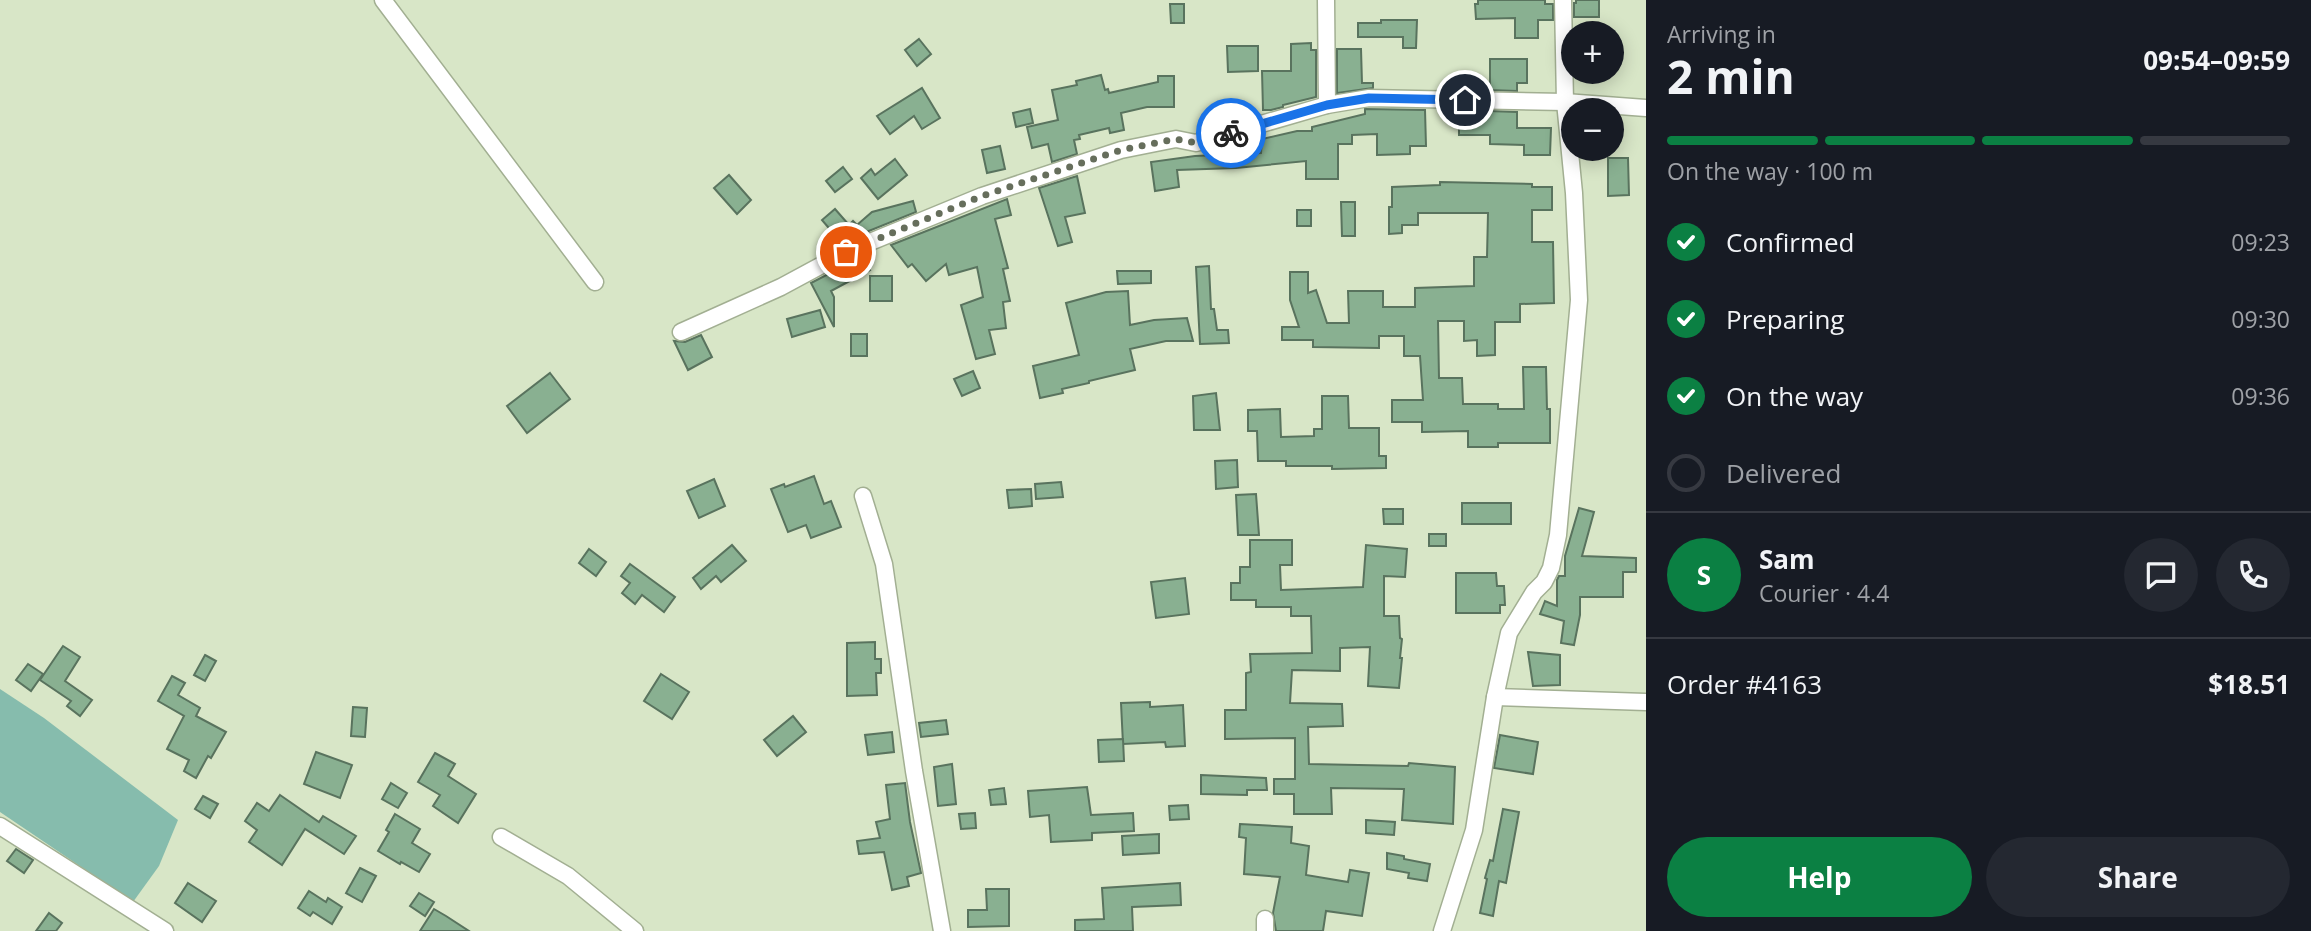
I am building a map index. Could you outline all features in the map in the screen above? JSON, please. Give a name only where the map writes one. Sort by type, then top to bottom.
[{"type":"street","points":[[383,0],[594,282]]},
{"type":"street","points":[[1326,0],[1327,105]]},
{"type":"street","points":[[1563,0],[1565,98]]},
{"type":"street","points":[[681,332],[781,287],[846,252],[982,196],[1121,150],[1176,139],[1196,143],[1327,105],[1369,98],[1561,102]]},
{"type":"street","points":[[1624,106],[1646,108]]},
{"type":"street","points":[[1442,931],[1474,831],[1495,697],[1509,633],[1551,568],[1558,535],[1579,300],[1571,161]]},
{"type":"street","points":[[863,496],[884,564],[914,771],[942,931]]},
{"type":"street","points":[[1495,697],[1646,702]]},
{"type":"street","points":[[0,825],[165,931]]},
{"type":"street","points":[[501,837],[568,876],[635,931]]},
{"type":"water","points":[[0,689],[44,718],[178,820],[159,866],[133,902],[0,812]]},
{"type":"building","points":[[1478,0],[1545,0],[1545,4],[1553,4],[1553,20],[1538,20],[1538,38],[1515,38],[1515,18],[1476,19],[1475,4],[1478,4]]},
{"type":"building","points":[[1576,0],[1599,0],[1599,17],[1574,17]]},
{"type":"building","points":[[1170,4],[1184,4],[1184,23],[1171,23]]},
{"type":"building","points":[[1381,20],[1417,20],[1416,48],[1403,48],[1403,37],[1358,37],[1358,23],[1381,23]]},
{"type":"building","points":[[919,39],[931,54],[917,66],[905,50]]},
{"type":"building","points":[[1311,43],[1311,50],[1316,50],[1316,97],[1263,110],[1262,71],[1291,71],[1291,44]]},
{"type":"building","points":[[1227,46],[1258,46],[1258,71],[1228,72]]},
{"type":"building","points":[[1337,49],[1361,49],[1362,83],[1373,83],[1373,88],[1337,93]]},
{"type":"building","points":[[1490,59],[1527,59],[1527,83],[1517,83],[1517,91],[1490,90]]},
{"type":"building","points":[[1101,75],[1105,90],[1108,89],[1109,93],[1158,82],[1158,76],[1174,76],[1174,107],[1147,107],[1121,113],[1124,130],[1110,133],[1109,128],[1079,135],[1080,139],[1074,140],[1077,154],[1052,162],[1048,144],[1032,148],[1027,127],[1058,120],[1052,90],[1077,85],[1076,81]]},
{"type":"building","points":[[922,88],[940,118],[922,129],[914,116],[890,134],[877,116]]},
{"type":"building","points":[[1030,109],[1033,123],[1016,127],[1013,113]]},
{"type":"building","points":[[1365,109],[1425,110],[1426,146],[1410,146],[1410,154],[1377,155],[1377,134],[1352,135],[1352,144],[1338,144],[1338,179],[1306,179],[1306,161],[1236,168],[1177,170],[1179,187],[1155,191],[1151,162],[1195,156],[1261,153],[1262,139],[1297,131],[1312,131],[1312,127],[1365,114]]},
{"type":"building","points":[[1459,110],[1517,112],[1517,128],[1551,128],[1550,155],[1524,155],[1524,145],[1490,144],[1490,135],[1459,135]]},
{"type":"building","points":[[1000,146],[1005,169],[987,173],[982,150]]},
{"type":"building","points":[[1624,158],[1628,158],[1629,195],[1608,196],[1608,161],[1624,161]]},
{"type":"building","points":[[895,159],[907,175],[878,199],[861,178],[871,169],[875,175]]},
{"type":"building","points":[[843,167],[852,179],[835,192],[826,181]]},
{"type":"building","points":[[729,175],[751,200],[737,214],[714,188]]},
{"type":"building","points":[[1077,176],[1085,213],[1065,217],[1072,242],[1058,246],[1039,188]]},
{"type":"building","points":[[1440,182],[1532,184],[1532,187],[1552,187],[1552,210],[1532,210],[1532,242],[1553,242],[1554,303],[1520,304],[1520,322],[1495,322],[1495,355],[1477,356],[1477,340],[1464,341],[1464,321],[1438,321],[1439,378],[1462,378],[1463,404],[1498,404],[1498,409],[1524,409],[1523,367],[1546,367],[1550,443],[1498,443],[1498,447],[1468,447],[1468,431],[1422,432],[1422,422],[1392,422],[1392,400],[1423,400],[1420,356],[1404,356],[1404,336],[1379,336],[1379,348],[1313,347],[1313,340],[1282,340],[1282,327],[1299,327],[1290,300],[1290,272],[1308,272],[1308,293],[1316,290],[1327,323],[1349,323],[1348,291],[1383,291],[1383,307],[1415,307],[1415,288],[1474,286],[1474,257],[1487,257],[1488,213],[1418,213],[1418,225],[1402,225],[1402,233],[1389,234],[1392,187],[1440,185]]},
{"type":"building","points":[[1007,199],[1011,215],[995,219],[1008,268],[1003,269],[1010,301],[1003,302],[1006,328],[989,330],[995,354],[976,359],[961,305],[983,297],[977,267],[949,275],[946,264],[926,281],[912,264],[908,267],[891,245]]},
{"type":"building","points":[[913,201],[916,212],[844,241],[822,220],[835,209],[849,225],[853,221],[857,225],[872,212]]},
{"type":"building","points":[[1341,202],[1355,202],[1355,236],[1342,236]]},
{"type":"building","points":[[1297,210],[1311,210],[1311,226],[1297,226]]},
{"type":"building","points":[[863,256],[870,270],[831,291],[834,297],[834,327],[811,283]]},
{"type":"building","points":[[1209,266],[1211,309],[1214,309],[1217,330],[1228,330],[1229,343],[1200,344],[1196,267]]},
{"type":"building","points":[[1117,271],[1151,271],[1151,283],[1118,284]]},
{"type":"building","points":[[870,276],[892,276],[892,301],[870,301]]},
{"type":"building","points":[[1128,291],[1130,325],[1187,318],[1193,341],[1166,341],[1130,349],[1135,370],[1089,381],[1062,389],[1063,393],[1040,398],[1033,366],[1079,355],[1066,303],[1106,292]]},
{"type":"building","points":[[820,310],[825,327],[792,337],[787,319]]},
{"type":"building","points":[[851,334],[867,334],[867,356],[851,356]]},
{"type":"building","points":[[701,335],[712,357],[688,370],[674,341],[685,342]]},
{"type":"building","points":[[973,371],[980,388],[962,396],[954,379]]},
{"type":"building","points":[[550,373],[570,399],[527,433],[507,406]]},
{"type":"building","points":[[1216,393],[1220,430],[1194,430],[1193,396]]},
{"type":"building","points":[[1322,396],[1348,396],[1349,428],[1379,428],[1379,456],[1386,456],[1386,468],[1332,469],[1332,466],[1286,466],[1286,461],[1258,461],[1257,431],[1248,431],[1248,410],[1280,409],[1281,437],[1314,436],[1314,429],[1322,429]]},
{"type":"building","points":[[1237,460],[1238,487],[1216,489],[1215,461]]},
{"type":"building","points":[[814,476],[824,504],[831,501],[841,527],[811,538],[806,525],[788,532],[771,489],[784,484],[785,487]]},
{"type":"building","points":[[714,479],[725,506],[699,518],[687,491]]},
{"type":"building","points":[[1061,482],[1063,497],[1036,499],[1035,484]]},
{"type":"building","points":[[1031,489],[1032,506],[1009,508],[1007,490]]},
{"type":"building","points":[[1256,494],[1259,535],[1238,535],[1236,495]]},
{"type":"building","points":[[1462,503],[1511,503],[1511,524],[1462,524]]},
{"type":"building","points":[[1579,508],[1594,512],[1582,556],[1636,558],[1636,572],[1623,572],[1623,597],[1580,597],[1580,615],[1574,645],[1561,643],[1564,621],[1540,614],[1545,601],[1557,606],[1557,580],[1559,576],[1565,576],[1565,556]]},
{"type":"building","points":[[1383,509],[1403,509],[1403,524],[1384,524]]},
{"type":"building","points":[[1429,534],[1446,534],[1446,546],[1429,546]]},
{"type":"building","points":[[1250,540],[1292,540],[1292,565],[1280,565],[1281,590],[1363,587],[1366,545],[1407,549],[1405,577],[1384,576],[1384,616],[1399,616],[1402,658],[1399,688],[1368,686],[1370,647],[1340,648],[1340,671],[1292,670],[1290,703],[1342,704],[1343,726],[1308,727],[1309,764],[1408,766],[1409,763],[1455,767],[1453,824],[1402,820],[1404,789],[1331,788],[1332,814],[1294,814],[1294,794],[1274,794],[1274,779],[1295,779],[1295,738],[1225,739],[1225,710],[1246,710],[1246,673],[1251,672],[1250,654],[1312,653],[1311,616],[1291,616],[1291,607],[1256,607],[1256,600],[1231,600],[1231,583],[1240,583],[1240,567],[1250,567]]},
{"type":"building","points":[[732,545],[746,561],[721,582],[716,576],[701,589],[693,578]]},
{"type":"building","points":[[589,549],[606,562],[596,576],[579,563]]},
{"type":"building","points":[[630,564],[675,597],[664,612],[642,595],[635,604],[622,593],[630,583],[621,576]]},
{"type":"building","points":[[1456,573],[1496,573],[1497,586],[1504,586],[1505,605],[1500,605],[1500,613],[1456,613]]},
{"type":"building","points":[[1185,578],[1189,614],[1156,618],[1151,582]]},
{"type":"building","points":[[875,642],[875,659],[881,659],[881,673],[876,673],[877,695],[847,696],[847,643]]},
{"type":"building","points":[[63,646],[80,657],[65,681],[92,700],[80,716],[67,706],[71,701],[40,680]]},
{"type":"building","points":[[1528,652],[1560,655],[1560,685],[1533,686]]},
{"type":"building","points":[[205,655],[216,661],[205,681],[194,675]]},
{"type":"building","points":[[28,664],[43,674],[31,691],[16,680]]},
{"type":"building","points":[[661,674],[689,692],[672,719],[644,701]]},
{"type":"building","points":[[172,676],[185,683],[178,695],[200,708],[196,716],[226,732],[196,778],[184,771],[189,760],[167,749],[184,716],[158,701]]},
{"type":"building","points":[[1150,702],[1150,707],[1183,705],[1185,746],[1166,747],[1165,742],[1123,744],[1121,703]]},
{"type":"building","points":[[353,707],[367,708],[365,737],[351,736]]},
{"type":"building","points":[[793,716],[806,732],[777,756],[764,740]]},
{"type":"building","points":[[946,720],[948,734],[921,737],[919,723]]},
{"type":"building","points":[[892,732],[894,752],[868,755],[865,735]]},
{"type":"building","points":[[1500,735],[1538,742],[1533,774],[1494,768]]},
{"type":"building","points":[[1123,739],[1124,761],[1099,762],[1098,740]]},
{"type":"building","points":[[316,752],[352,765],[340,798],[304,784]]},
{"type":"building","points":[[435,753],[455,764],[448,776],[476,794],[458,823],[433,806],[440,795],[418,782]]},
{"type":"building","points":[[952,764],[956,804],[938,806],[934,767]]},
{"type":"building","points":[[1201,775],[1266,778],[1267,790],[1247,790],[1247,795],[1201,794]]},
{"type":"building","points":[[391,783],[407,793],[398,808],[382,799]]},
{"type":"building","points":[[905,783],[921,873],[907,877],[909,886],[892,890],[884,852],[859,854],[857,841],[880,838],[876,822],[890,819],[886,785]]},
{"type":"building","points":[[1087,787],[1091,815],[1133,813],[1134,831],[1092,833],[1092,840],[1051,842],[1049,815],[1030,817],[1028,791]]},
{"type":"building","points":[[1004,788],[1006,804],[991,805],[989,790]]},
{"type":"building","points":[[280,795],[319,822],[323,816],[356,836],[344,854],[305,829],[282,865],[249,842],[257,830],[245,821],[257,803],[269,811]]},
{"type":"building","points":[[203,796],[218,804],[210,818],[195,809]]},
{"type":"building","points":[[1188,805],[1189,819],[1170,820],[1169,806]]},
{"type":"building","points":[[1503,809],[1519,812],[1506,883],[1499,881],[1493,916],[1480,913],[1487,879],[1485,878],[1490,860],[1493,861]]},
{"type":"building","points":[[975,813],[976,828],[961,829],[959,814]]},
{"type":"building","points":[[395,814],[420,829],[412,843],[430,854],[419,872],[378,851]]},
{"type":"building","points":[[1366,820],[1395,822],[1394,835],[1366,833]]},
{"type":"building","points":[[1240,824],[1292,827],[1291,843],[1309,846],[1306,875],[1348,882],[1350,870],[1369,873],[1362,916],[1326,911],[1323,931],[1276,931],[1273,913],[1280,877],[1244,874],[1246,838],[1239,837]]},
{"type":"building","points":[[1159,834],[1159,853],[1123,855],[1122,836]]},
{"type":"building","points":[[16,849],[33,860],[24,873],[7,861]]},
{"type":"building","points":[[1387,853],[1430,864],[1427,881],[1408,878],[1409,873],[1387,869]]},
{"type":"building","points":[[360,868],[376,876],[362,902],[346,893]]},
{"type":"building","points":[[188,883],[216,901],[202,922],[175,903]]},
{"type":"building","points":[[1180,883],[1181,905],[1132,907],[1133,931],[1075,931],[1075,920],[1104,919],[1102,888]]},
{"type":"building","points":[[986,889],[1009,889],[1009,926],[968,927],[968,910],[987,910]]},
{"type":"building","points":[[309,891],[326,902],[328,898],[342,907],[332,924],[313,912],[310,916],[298,908]]},
{"type":"building","points":[[419,893],[434,902],[425,916],[410,906]]},
{"type":"building","points":[[434,909],[446,916],[469,931],[420,931]]},
{"type":"building","points":[[49,913],[62,923],[56,931],[36,931]]},
{"type":"way so far","points":[[846,252],[982,196],[1121,150],[1176,139],[1196,143],[1231,133]]},
{"type":"route","points":[[1231,133],[1327,105],[1369,98],[1465,100]]}]
